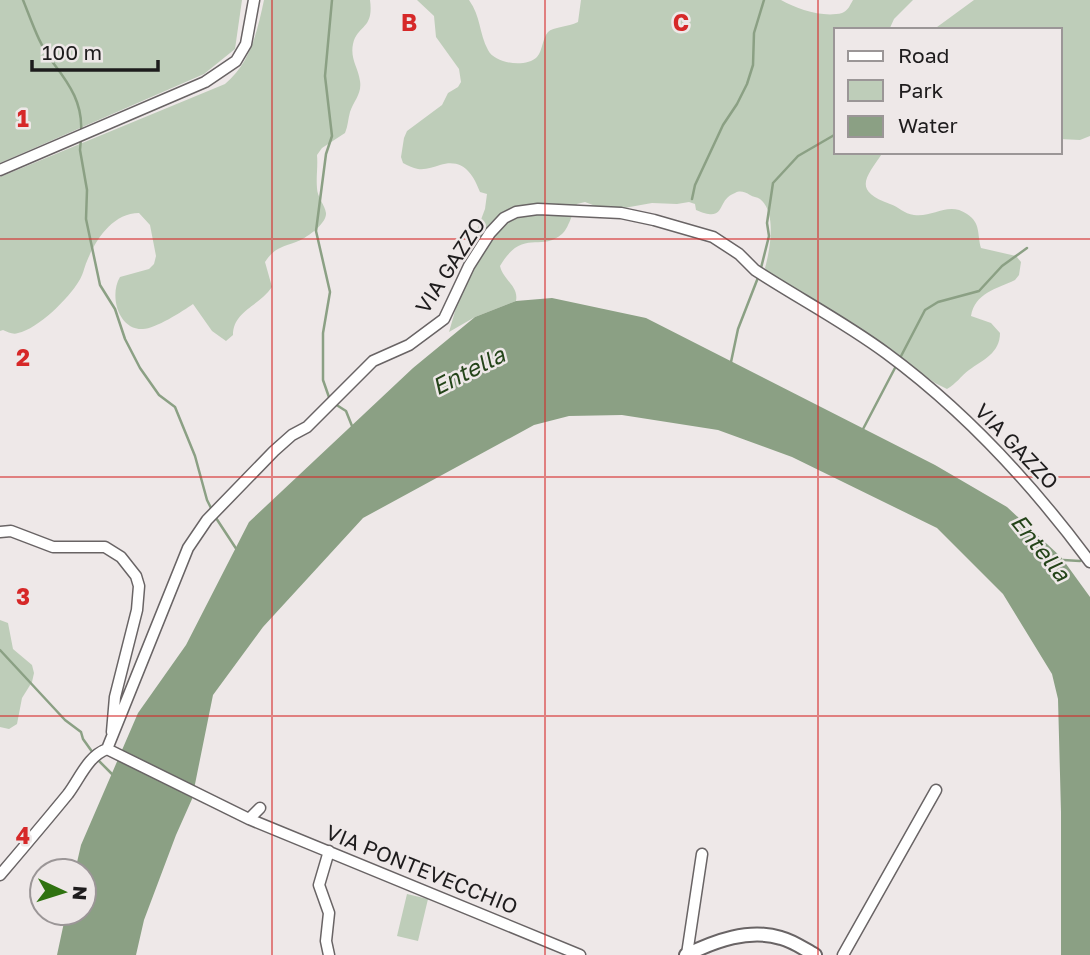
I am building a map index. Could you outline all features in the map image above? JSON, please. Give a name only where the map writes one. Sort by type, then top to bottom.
[{"type":"main road","points":[[687,955],[730,938],[766,935],[783,938],[815,955]]},
{"type":"street","points":[[0,170],[205,82],[236,61],[249,30],[254,0]]},
{"type":"street","name":"VIA GAZZO","points":[[109,750],[112,736],[188,548],[207,520],[274,451],[292,435],[307,427],[373,361],[409,345],[444,319],[469,265],[490,233],[503,218],[516,212],[538,209],[621,214],[713,237],[739,254],[755,270],[885,352],[949,403],[1030,485],[1090,562]]},
{"type":"street","points":[[0,532],[11,531],[53,547],[105,547],[121,557],[136,576],[139,586],[137,610],[115,697],[112,736]]},
{"type":"street","points":[[0,874],[70,791],[97,753],[109,750]]},
{"type":"street","name":"VIA PONTEVECCHIO","points":[[109,750],[247,818],[580,955]]},
{"type":"street","points":[[843,955],[936,790]]},
{"type":"street","points":[[247,818],[260,808]]},
{"type":"street","points":[[329,851],[319,885],[329,912],[326,941],[329,955]]},
{"type":"street","points":[[687,955],[702,855]]},
{"type":"green space","points":[[0,0],[242,0],[235,49],[204,74],[0,163]]},
{"type":"green space","points":[[264,0],[370,0],[371,10],[368,22],[353,44],[360,86],[345,133],[322,148],[317,155],[317,191],[326,213],[325,217],[310,234],[268,257],[265,262],[272,287],[267,294],[242,314],[234,327],[233,335],[226,341],[212,331],[193,304],[154,326],[143,329],[127,324],[116,302],[117,284],[120,277],[149,269],[156,256],[150,225],[139,213],[130,214],[113,222],[101,236],[79,281],[52,312],[26,330],[14,334],[0,331],[0,177],[225,84],[247,56]]},
{"type":"green space","points":[[417,0],[469,0],[476,13],[485,44],[492,55],[511,63],[526,63],[537,57],[550,30],[578,22],[581,0],[781,0],[802,9],[835,14],[844,12],[853,0],[913,0],[894,19],[890,28],[834,28],[834,154],[882,154],[866,182],[870,193],[910,214],[960,210],[975,221],[981,248],[1016,256],[1021,262],[1019,275],[1015,280],[982,297],[973,308],[971,316],[991,323],[1000,333],[997,346],[990,355],[947,389],[935,383],[879,342],[768,273],[765,268],[770,242],[769,213],[760,199],[744,192],[729,196],[717,213],[713,214],[696,210],[695,204],[689,202],[652,203],[624,208],[598,207],[585,202],[577,204],[562,234],[546,242],[516,247],[500,266],[515,291],[516,301],[475,317],[449,332],[460,294],[465,262],[485,209],[487,194],[480,192],[474,179],[461,166],[448,163],[429,168],[414,168],[403,163],[401,157],[407,131],[442,105],[448,93],[461,82],[459,69],[436,37],[434,16]]},
{"type":"green space","points":[[974,0],[1090,0],[1090,136],[1080,140],[1062,139],[1062,28],[936,28]]},
{"type":"green space","points":[[0,620],[8,623],[13,649],[32,665],[34,673],[22,698],[17,724],[9,729],[0,727]]},
{"type":"green space","points":[[407,894],[428,899],[418,941],[397,936]]},
{"type":"water","name":"Entella","points":[[552,298],[646,318],[935,465],[1007,507],[1061,557],[1090,597],[1090,955],[1061,955],[1058,699],[1052,674],[1003,594],[937,528],[792,457],[718,430],[622,415],[569,416],[534,425],[363,518],[263,627],[213,695],[192,799],[144,920],[136,955],[57,955],[63,927],[98,927],[98,857],[78,857],[81,845],[138,713],[186,645],[249,522],[413,368],[475,317],[516,301]]},
{"type":"waterway","points":[[23,0],[44,49],[78,104],[81,132]]},
{"type":"waterway","points":[[330,400],[323,380],[323,333],[330,292],[316,231],[326,154],[332,136],[325,76],[332,0]]},
{"type":"waterway","points":[[692,199],[695,185],[723,125],[747,84],[753,65],[754,33],[764,0]]},
{"type":"waterway","points":[[761,268],[769,236],[767,223],[773,183],[798,156],[834,135]]},
{"type":"waterway","points":[[81,138],[80,150],[87,190],[86,219],[100,285],[115,309],[125,339],[140,368],[159,395],[175,407],[195,456],[213,512]]},
{"type":"waterway","points":[[899,360],[925,310],[938,302],[979,291],[1002,266],[1027,248]]},
{"type":"waterway","points":[[731,362],[738,329],[759,275]]},
{"type":"waterway","points":[[862,431],[896,366]]},
{"type":"waterway","points":[[335,404],[346,411],[352,426]]},
{"type":"waterway","points":[[216,518],[237,550]]},
{"type":"waterway","name":"Entella","points":[[1063,560],[1080,561],[1084,558]]},
{"type":"waterway","points":[[0,650],[65,720],[81,732],[93,753]]},
{"type":"waterway","points":[[97,759],[112,774]]}]
